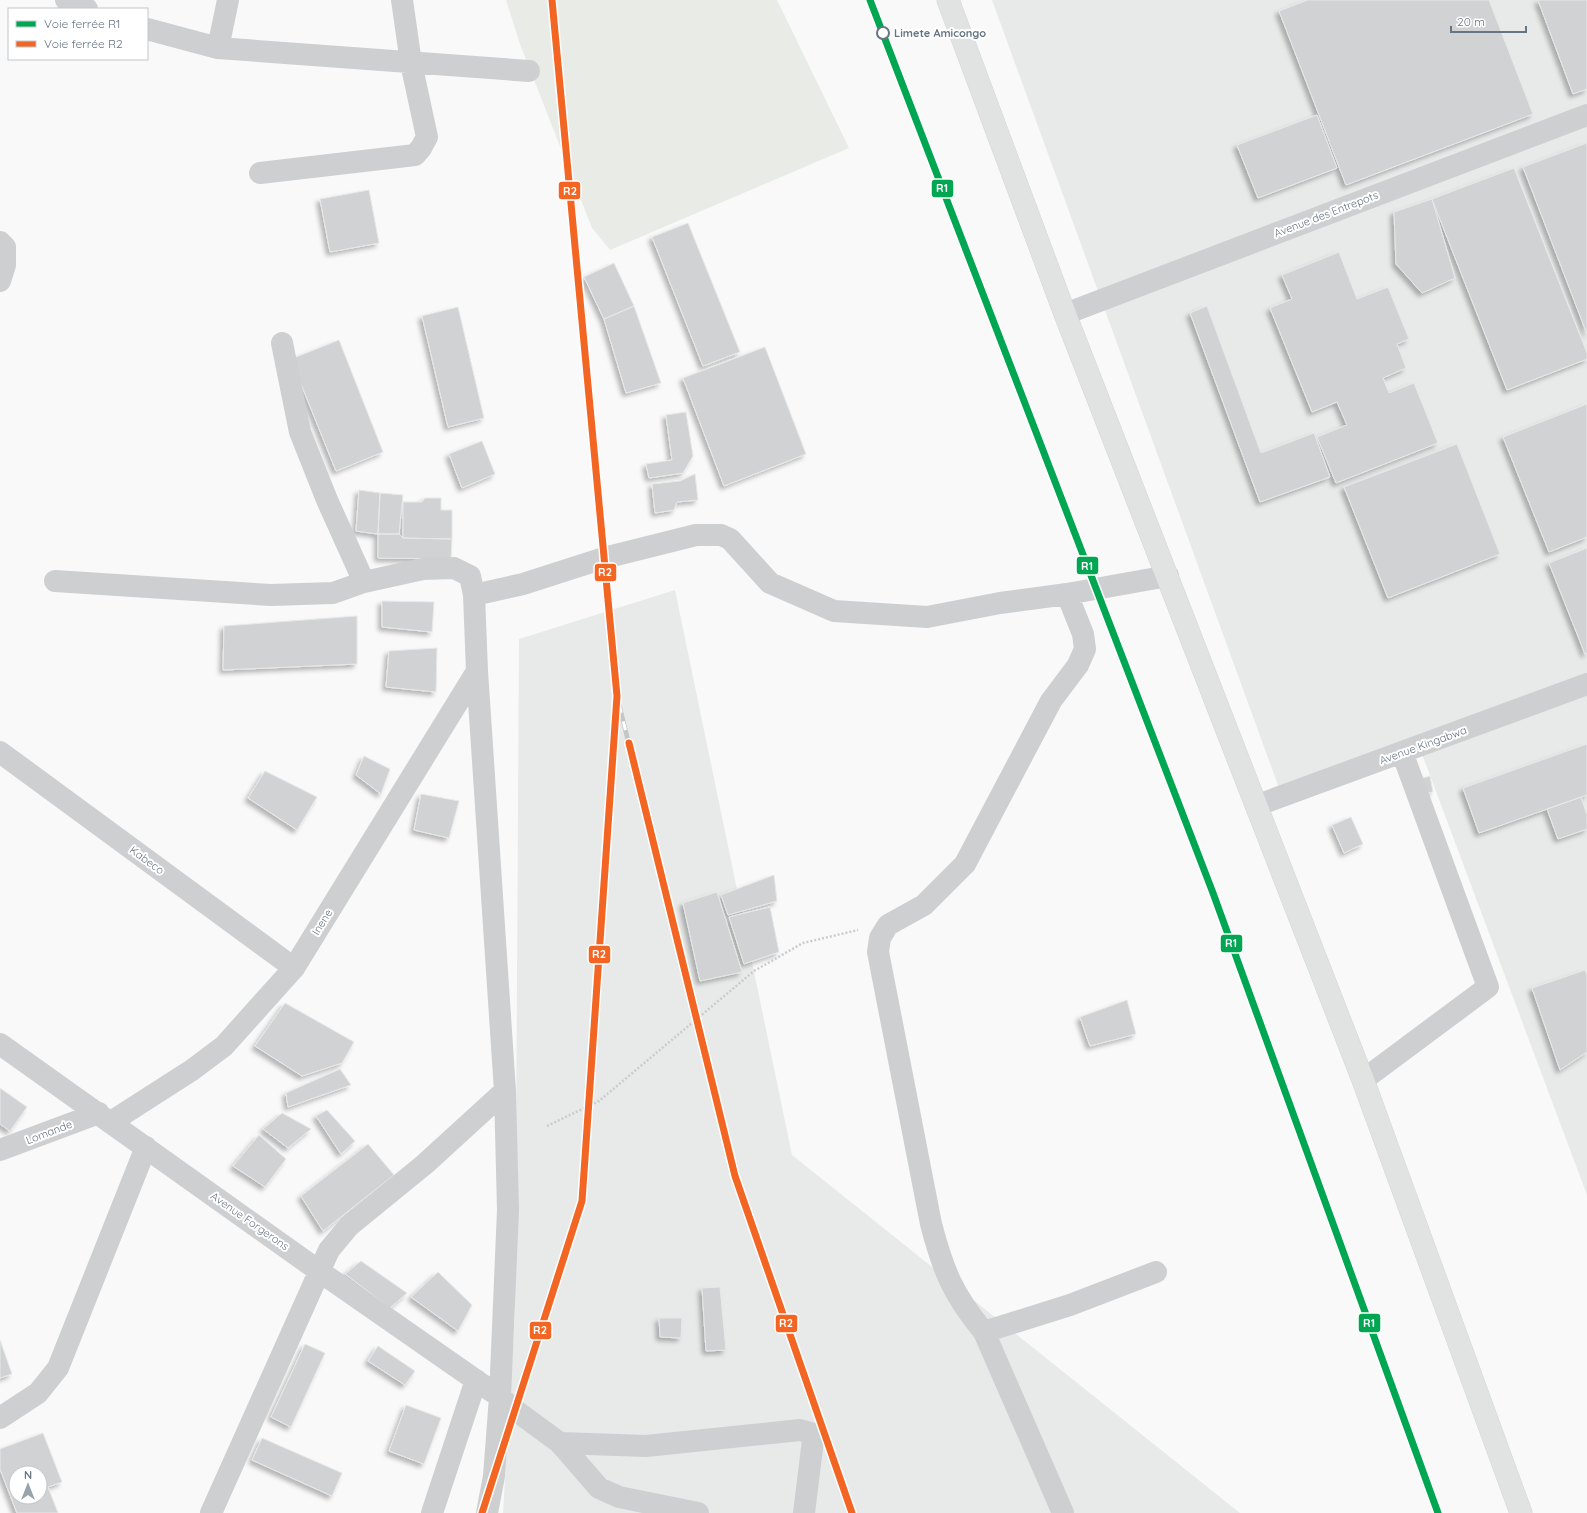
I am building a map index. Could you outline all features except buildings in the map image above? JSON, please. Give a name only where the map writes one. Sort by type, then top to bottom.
[{"type":"main road","points":[[948,0],[1066,314],[1364,1080],[1521,1513]]},
{"type":"street","points":[[66,0],[85,8]]},
{"type":"street","points":[[218,48],[228,0]]},
{"type":"street","points":[[260,173],[415,155],[421,148],[427,137],[411,63],[402,0]]},
{"type":"street","points":[[148,29],[218,48],[529,71]]},
{"type":"street","name":"Avenue des Entrepots","points":[[1066,314],[1587,115]]},
{"type":"street","points":[[0,242],[5,247],[5,265],[0,281]]},
{"type":"street","points":[[282,343],[300,432],[327,500],[364,582]]},
{"type":"street","points":[[474,595],[523,584],[604,558],[696,535],[721,535],[730,539],[770,583],[834,611],[927,617],[1000,603],[1067,594],[1168,576]]},
{"type":"street","points":[[55,581],[271,595],[333,593],[364,582],[423,568],[454,568],[470,576],[474,595],[477,671],[505,1091],[508,1210],[500,1396],[494,1476],[487,1513]]},
{"type":"street","points":[[1063,1513],[984,1332],[967,1312],[948,1279],[940,1258],[930,1224],[878,952],[880,938],[888,925],[924,905],[965,864],[1051,701],[1078,665],[1084,649],[1083,634],[1067,594]]},
{"type":"street","name":"Inene","points":[[105,1118],[192,1070],[224,1046],[294,968],[477,671]]},
{"type":"street","name":"Avenue Kingabwa","points":[[1258,805],[1587,684]]},
{"type":"street","name":"Kabeco","points":[[0,752],[294,968]]},
{"type":"street","points":[[1364,1080],[1488,988],[1402,752]]},
{"type":"street","name":"Avenue Forgerons","points":[[0,1044],[319,1271],[500,1396],[515,1410],[560,1443],[599,1488],[619,1497],[698,1513]]},
{"type":"street","points":[[211,1513],[329,1250],[349,1226],[425,1164],[505,1091]]},
{"type":"street","name":"Lomande","points":[[0,1150],[105,1118]]},
{"type":"street","points":[[0,1418],[38,1393],[58,1368],[146,1148]]},
{"type":"street","points":[[984,1332],[1070,1305],[1156,1272]]},
{"type":"street","points":[[432,1513],[476,1380]]},
{"type":"street","points":[[560,1443],[646,1446],[800,1430],[811,1433],[813,1440],[804,1513]]},
{"type":"path","points":[[547,1126],[599,1101],[754,971],[803,943],[865,928]]},
{"type":"shaded area","points":[[506,0],[777,0],[849,148],[610,250],[592,228],[520,44]]},
{"type":"shaded area","points":[[992,0],[1587,0],[1587,1195],[1419,746],[1283,799]]},
{"type":"shaded area","points":[[675,590],[792,1155],[1240,1513],[503,1513],[515,1314],[519,639]]},
{"type":"railway","points":[[482,1513],[582,1201],[617,696],[552,0]]},
{"type":"railway","points":[[619,704],[735,1176],[852,1513]]},
{"type":"rail line","name":"R2","points":[[482,1513],[582,1201],[617,696],[552,0]]},
{"type":"rail line","name":"R1","points":[[870,0],[1213,893],[1438,1513]]},
{"type":"rail line","name":"R2","points":[[629,743],[735,1176],[852,1513]]},
{"type":"place","name":"Limete Amicongo","points":[[883,33]]}]
